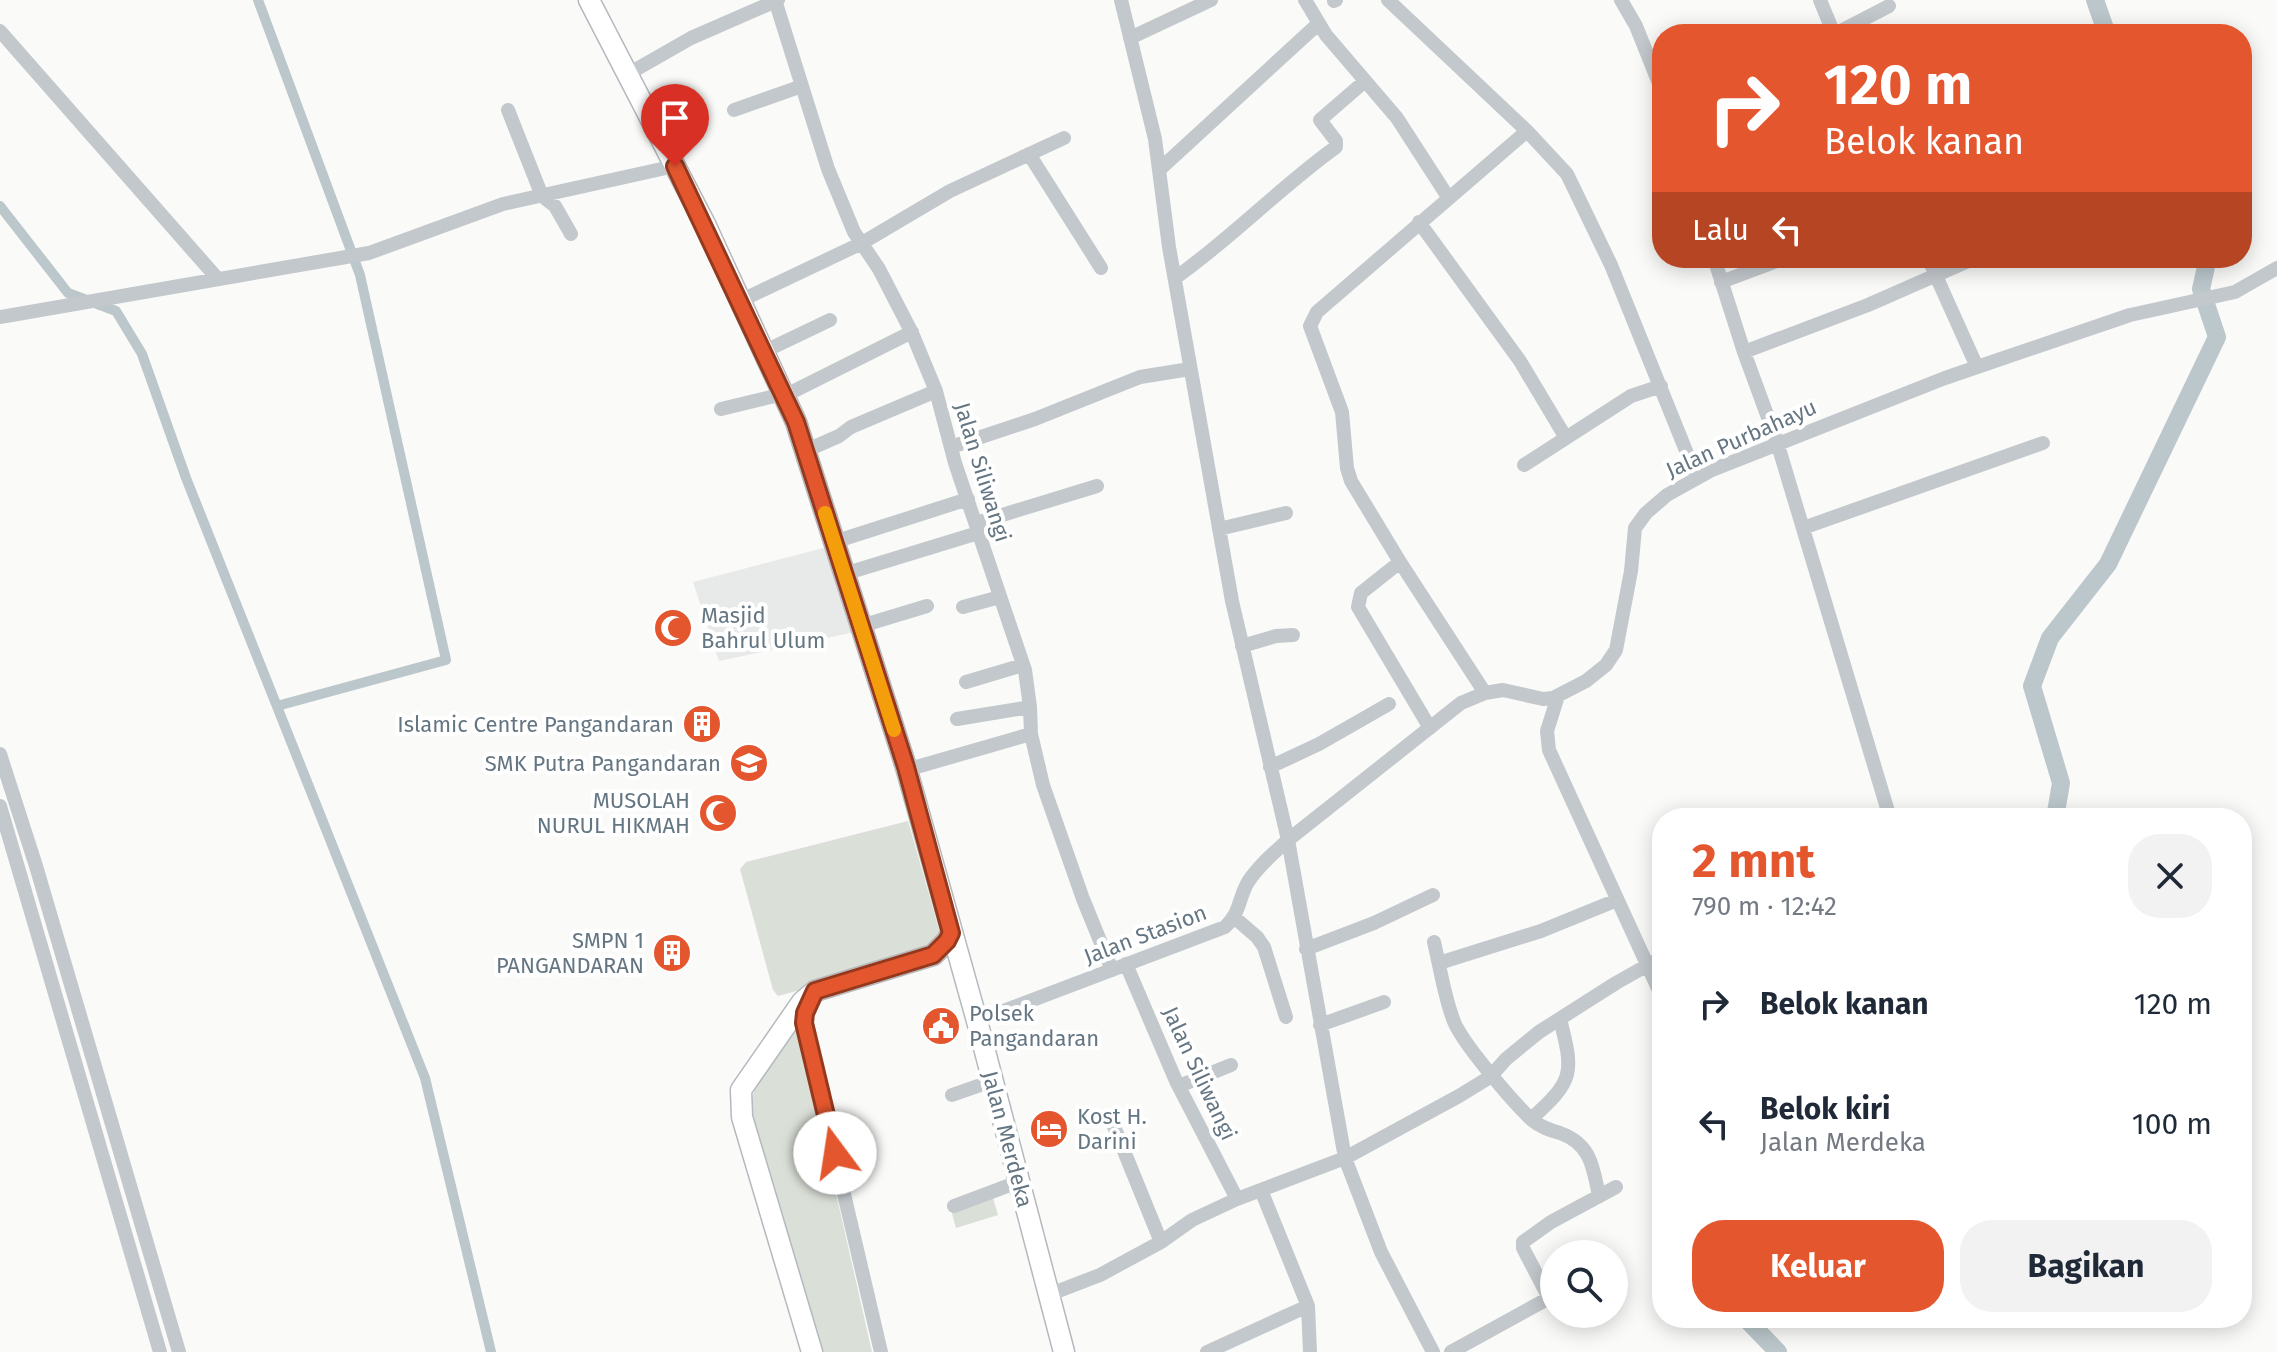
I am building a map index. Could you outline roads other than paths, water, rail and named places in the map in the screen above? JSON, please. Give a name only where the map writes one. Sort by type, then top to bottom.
[{"type":"highway","name":"Jalan Merdeka","points":[[589,0],[675,166],[796,422],[906,770],[964,972],[1064,1352]]},
{"type":"highway","points":[[812,1352],[742,1117],[741,1090],[802,1002],[815,991],[933,955],[951,933]]},
{"type":"highway","points":[[933,955],[951,962],[964,972]]},
{"type":"street","points":[[628,74],[691,38],[776,0]]},
{"type":"street","name":"Jalan Siliwangi","points":[[776,0],[828,169],[854,232],[879,269],[912,332],[936,391],[951,447],[1023,665],[1031,734],[1043,785],[1083,899],[1237,1199]]},
{"type":"street","points":[[1121,0],[1155,139],[1175,278],[1219,529],[1242,646],[1288,840],[1345,1158],[1381,1252],[1433,1352]]},
{"type":"street","points":[[1130,38],[1211,0]]},
{"type":"street","points":[[1305,0],[1318,24],[1397,118],[1448,197]]},
{"type":"street","points":[[1388,0],[1527,131],[1560,164],[1573,184],[1661,386],[1697,478]]},
{"type":"street","points":[[1621,0],[1636,26],[1652,66]]},
{"type":"street","points":[[1820,0],[1831,24]]},
{"type":"street","points":[[1854,24],[1889,6]]},
{"type":"street","points":[[1159,170],[1318,24]]},
{"type":"street","points":[[0,31],[217,278]]},
{"type":"street","points":[[1175,278],[1210,254],[1296,176],[1336,147],[1336,141],[1320,120],[1365,81]]},
{"type":"street","points":[[734,110],[802,86]]},
{"type":"street","points":[[508,110],[542,196],[555,206],[571,234]]},
{"type":"street","points":[[1485,693],[1348,475],[1342,412],[1310,326],[1317,312],[1527,131]]},
{"type":"street","points":[[740,301],[862,243],[929,203],[1064,138]]},
{"type":"street","points":[[1029,154],[1101,268]]},
{"type":"street","points":[[0,317],[369,253],[503,204],[675,166]]},
{"type":"street","points":[[1419,222],[1520,361],[1566,438]]},
{"type":"street","points":[[1717,268],[1777,442],[1887,808]]},
{"type":"street","points":[[1721,282],[1758,268]]},
{"type":"street","points":[[1933,268],[1977,367]]},
{"type":"street","points":[[1744,352],[1868,305],[1952,268]]},
{"type":"street","name":"Jalan Purbahayu","points":[[1558,696],[1586,681],[1606,665],[1616,650],[1631,571],[1635,528],[1646,513],[1667,495],[1777,442],[1977,367],[2130,315],[2235,292],[2277,268]]},
{"type":"street","points":[[763,352],[830,320]]},
{"type":"street","points":[[721,409],[784,395],[912,332]]},
{"type":"street","points":[[951,447],[1035,419],[1140,377],[1190,369]]},
{"type":"street","points":[[1524,465],[1631,396],[1661,386]]},
{"type":"street","points":[[805,451],[839,436],[851,427],[936,391]]},
{"type":"street","points":[[1803,528],[2043,443]]},
{"type":"street","points":[[844,574],[1097,486]]},
{"type":"street","points":[[834,542],[968,499]]},
{"type":"street","points":[[1219,529],[1286,513]]},
{"type":"street","points":[[1400,562],[1361,593],[1358,607],[1430,728]]},
{"type":"street","points":[[963,607],[1000,597]]},
{"type":"street","points":[[861,626],[927,606]]},
{"type":"street","points":[[1242,646],[1276,636],[1293,635]]},
{"type":"street","points":[[966,682],[1023,665]]},
{"type":"street","points":[[1288,840],[1461,703],[1485,693],[1503,690],[1543,699],[1558,696],[1547,731],[1547,744],[1652,978]]},
{"type":"street","points":[[1270,767],[1319,744],[1389,704]]},
{"type":"street","points":[[957,719],[1030,707]]},
{"type":"street","points":[[906,770],[1031,734]]},
{"type":"street","points":[[0,754],[179,1352]]},
{"type":"street","points":[[0,806],[160,1352]]},
{"type":"street","name":"Jalan Stasion","points":[[977,1021],[1225,927],[1235,918],[1241,895],[1254,874],[1288,840]]},
{"type":"street","points":[[21,871],[36,866]]},
{"type":"street","points":[[1306,949],[1374,923],[1433,895]]},
{"type":"street","points":[[1439,963],[1541,931],[1617,900]]},
{"type":"street","points":[[1235,918],[1264,947],[1286,1017]]},
{"type":"street","points":[[1434,942],[1454,1023],[1492,1074],[1534,1116],[1539,1126],[1575,1139],[1580,1144],[1593,1168],[1599,1196]]},
{"type":"street","points":[[1048,1295],[1100,1275],[1161,1242],[1192,1220],[1237,1199],[1345,1158],[1459,1096],[1492,1074],[1520,1047],[1560,1019],[1652,963]]},
{"type":"street","points":[[815,991],[804,1023],[881,1352]]},
{"type":"street","points":[[1320,1025],[1384,1002]]},
{"type":"street","points":[[1534,1116],[1561,1090],[1570,1063],[1560,1019]]},
{"type":"street","points":[[1179,1086],[1231,1065]]},
{"type":"street","points":[[952,1095],[992,1081]]},
{"type":"street","points":[[1113,1124],[1161,1242]]},
{"type":"street","points":[[954,1206],[1018,1182]]},
{"type":"street","points":[[1540,1277],[1523,1248],[1523,1242],[1616,1187]]},
{"type":"street","points":[[1261,1190],[1308,1306],[1310,1352]]},
{"type":"street","points":[[1451,1352],[1540,1304]]},
{"type":"street","points":[[1207,1352],[1308,1306]]},
{"type":"waterway","points":[[258,0],[360,275],[446,660],[277,706]]},
{"type":"waterway","points":[[2095,0],[2103,24]]},
{"type":"waterway","points":[[0,206],[68,293],[116,311],[142,354],[186,478],[425,1078],[491,1352]]},
{"type":"waterway","points":[[2057,808],[2061,783],[2032,686],[2050,638],[2108,564],[2217,337],[2201,289],[2206,268]]},
{"type":"waterway","points":[[1755,1328],[1778,1352]]},
{"type":"place","name":"Masjid Bahrul Ulum","points":[[673,628]]},
{"type":"place","name":"Islamic Centre Pangandaran","points":[[702,724]]},
{"type":"place","name":"SMK Putra Pangandaran","points":[[749,763]]},
{"type":"place","name":"MUSOLAH NURUL HIKMAH","points":[[718,813]]},
{"type":"place","name":"SMPN 1 PANGANDARAN","points":[[672,953]]},
{"type":"place","name":"Polsek Pangandaran","points":[[941,1026]]},
{"type":"place","name":"Kost H. Darini","points":[[1049,1129]]}]
